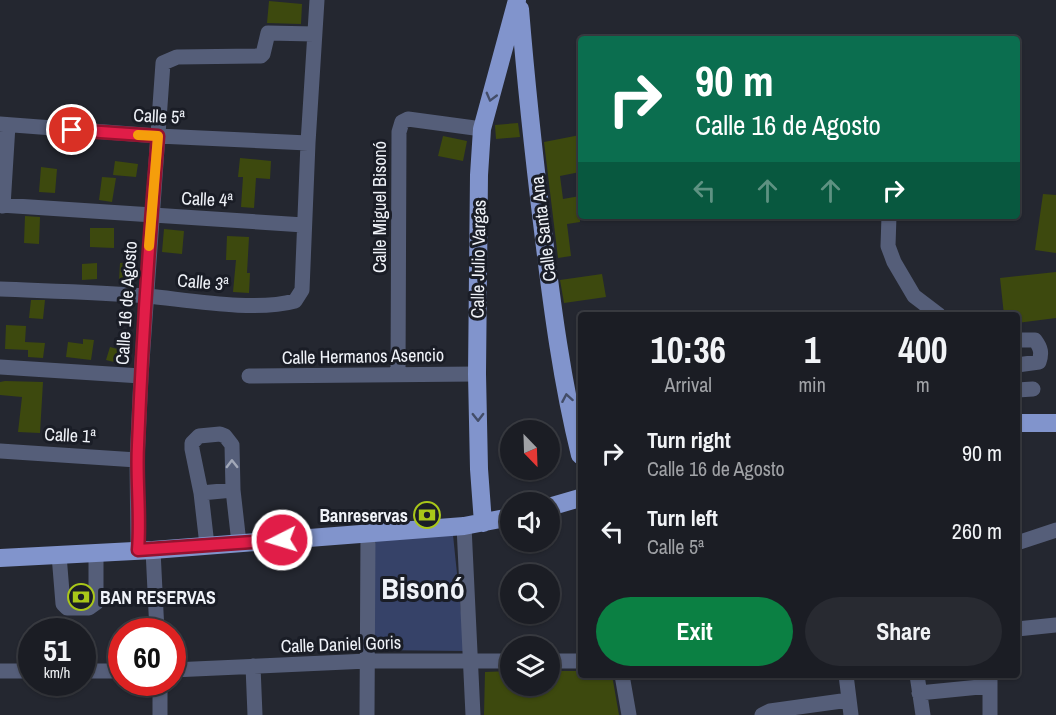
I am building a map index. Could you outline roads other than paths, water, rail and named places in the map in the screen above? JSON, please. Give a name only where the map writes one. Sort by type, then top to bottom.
[{"type":"main road","name":"Calle Julio Vargas","points":[[483,523],[478,469],[477,374],[479,186],[482,129],[518,0]]},
{"type":"main road","name":"Calle Santa Ana","points":[[518,0],[551,300],[568,405],[578,447]]},
{"type":"main road","points":[[498,70],[525,74]]},
{"type":"main road","points":[[1020,423],[1056,423]]},
{"type":"main road","points":[[560,504],[578,499]]},
{"type":"main road","points":[[0,558],[146,550],[464,526],[500,519]]},
{"type":"street","points":[[304,225],[317,0]]},
{"type":"street","name":"Calle 16 de Agosto","points":[[155,618],[146,550],[140,536],[137,460],[151,216],[163,63],[177,57],[261,56],[268,33],[314,34]]},
{"type":"street","name":"Calle Miguel Bisonó","points":[[398,375],[399,132],[402,122],[408,119],[482,129]]},
{"type":"street","points":[[1,205],[4,124]]},
{"type":"street","name":"Calle 5ª","points":[[4,124],[158,136],[308,143]]},
{"type":"street","name":"Calle 4ª","points":[[1,205],[304,225]]},
{"type":"street","points":[[889,219],[888,246],[894,262],[914,296],[935,312]]},
{"type":"street","name":"Calle 3ª","points":[[0,289],[146,296],[247,304],[283,304],[295,301],[302,290],[304,225]]},
{"type":"street","points":[[1020,340],[1035,340],[1042,354],[1039,362],[1020,364]]},
{"type":"street","points":[[0,367],[141,376]]},
{"type":"street","name":"Calle Hermanos Asencio","points":[[249,376],[477,374]]},
{"type":"street","points":[[207,545],[192,443],[199,436],[220,434],[232,445],[232,490],[239,543]]},
{"type":"street","name":"Calle 1ª","points":[[0,451],[137,460]]},
{"type":"street","points":[[201,493],[232,490]]},
{"type":"street","points":[[464,526],[473,715]]},
{"type":"street","points":[[1020,542],[1056,530]]},
{"type":"street","points":[[367,715],[368,533]]},
{"type":"street","points":[[59,555],[63,604],[68,608],[89,609],[96,603],[96,553]]},
{"type":"street","points":[[1020,629],[1056,626]]},
{"type":"street","name":"Calle Daniel Goris","points":[[186,669],[368,661],[500,661]]},
{"type":"street","points":[[560,661],[578,661]]},
{"type":"street","points":[[253,666],[255,715]]},
{"type":"street","points":[[0,671],[18,671]]},
{"type":"street","points":[[623,678],[629,715]]},
{"type":"street","points":[[762,715],[770,711],[850,708],[846,678]]},
{"type":"street","points":[[918,678],[923,715]]},
{"type":"street","points":[[920,693],[990,681],[990,715]]},
{"type":"street","points":[[160,696],[160,715]]},
{"type":"place","name":"Banreservas","points":[[427,515]]},
{"type":"place","name":"BAN RESERVAS","points":[[81,597]]},
{"type":"district","name":"Bisonó","points":[[423,588]]}]
